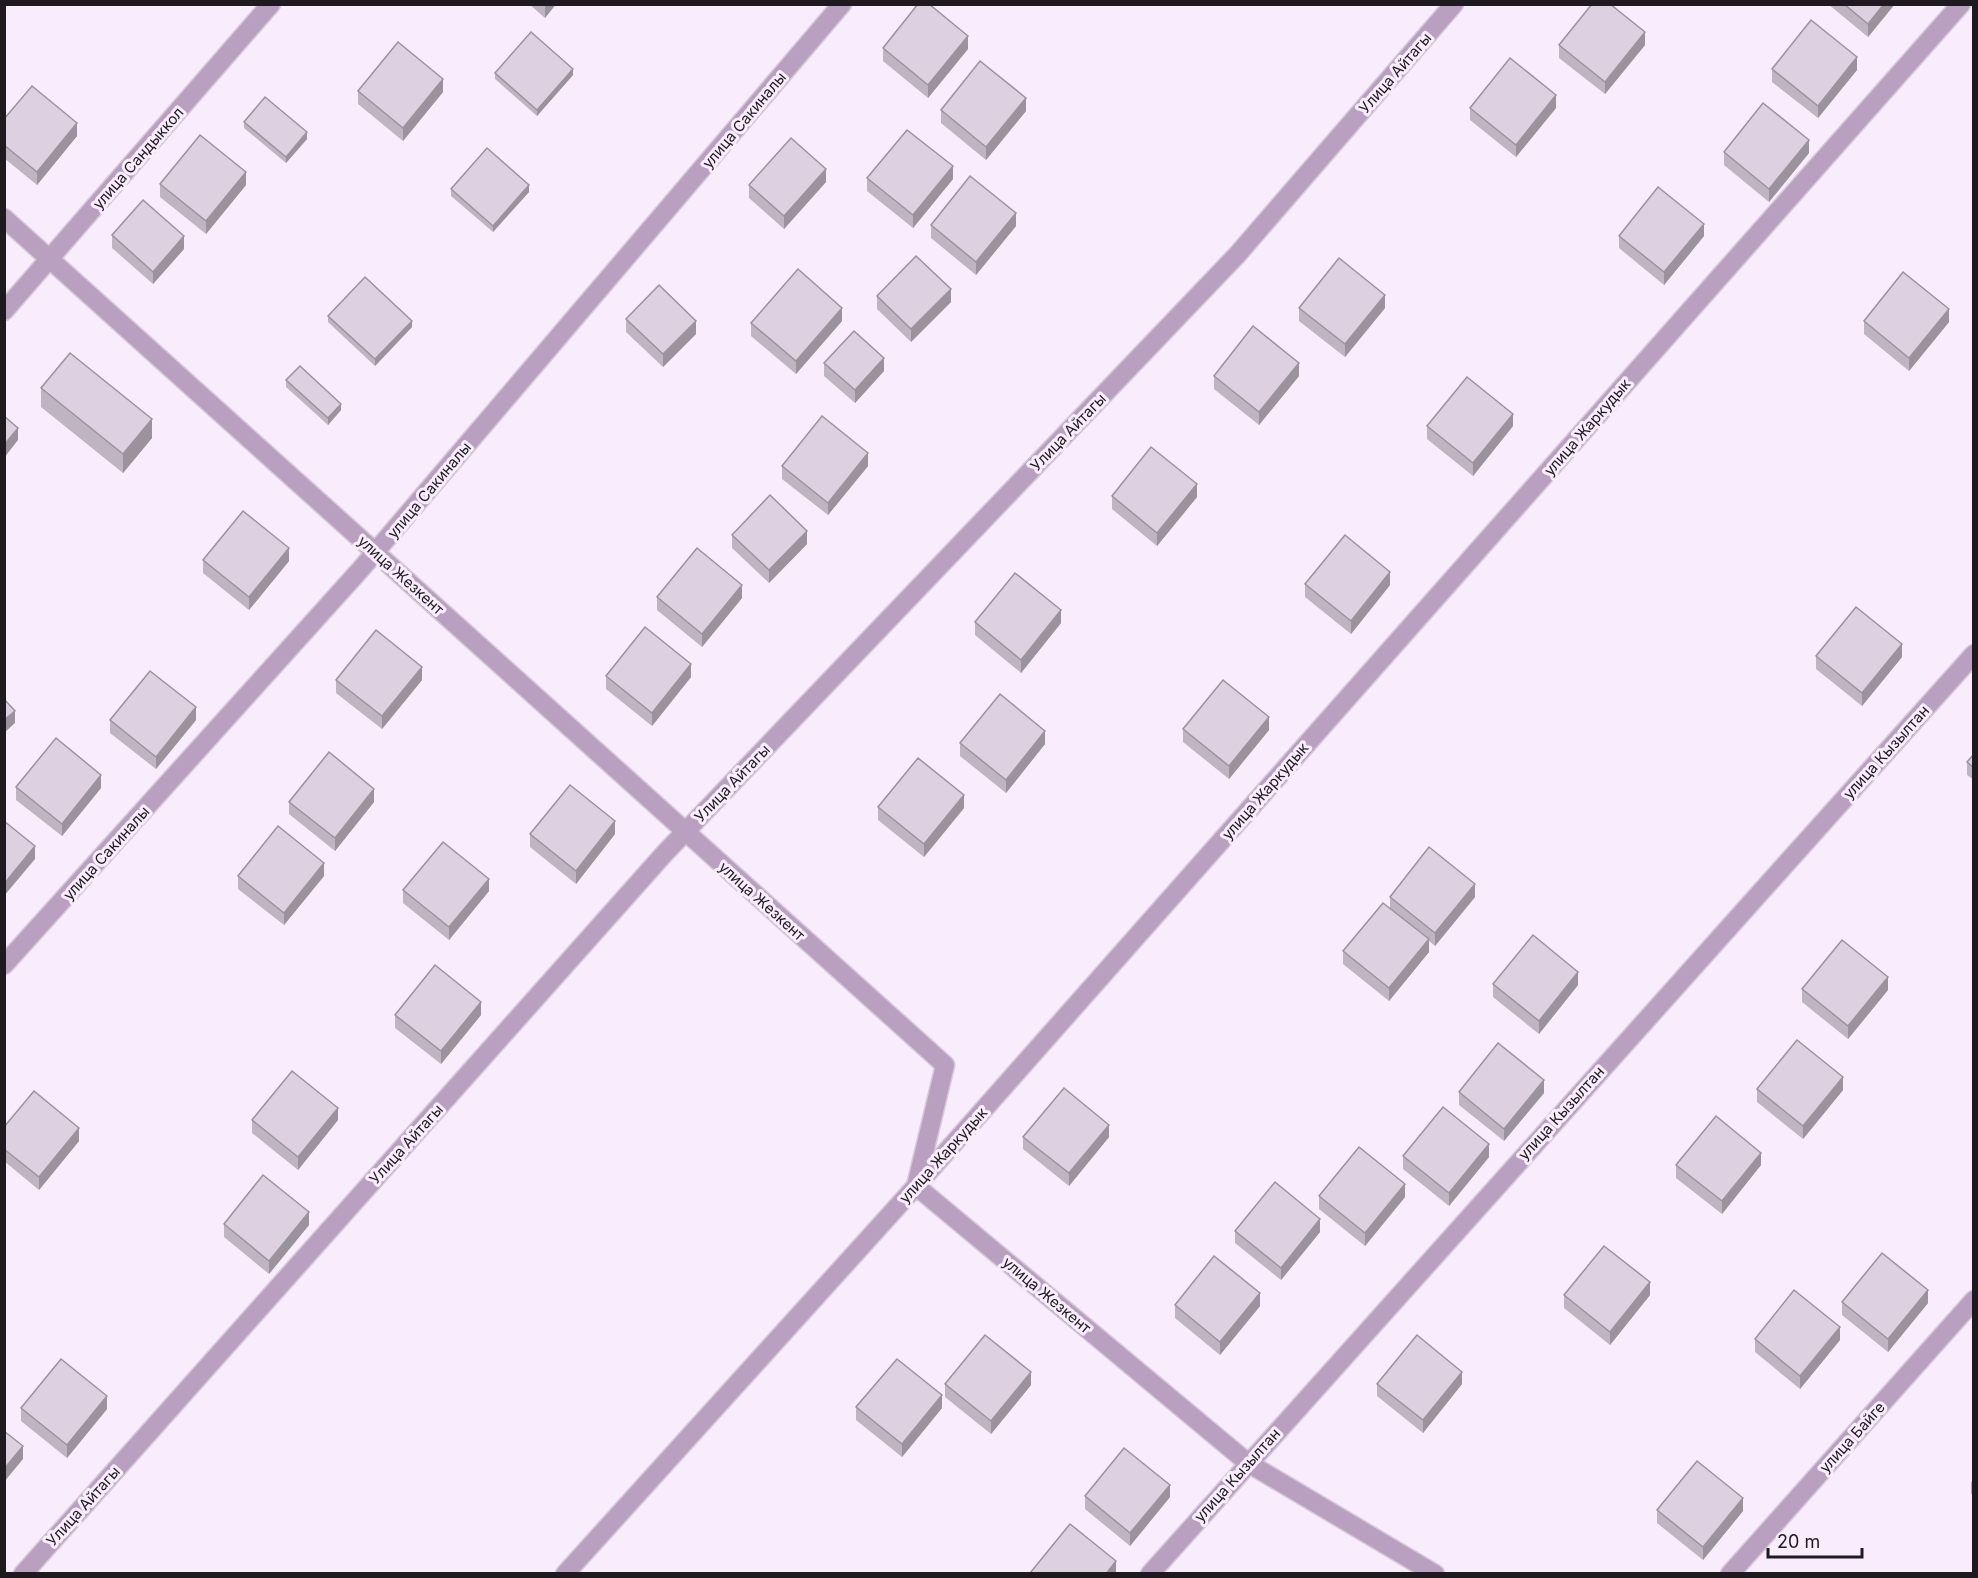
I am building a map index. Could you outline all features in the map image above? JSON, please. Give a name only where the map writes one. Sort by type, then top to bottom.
[{"type":"street","name":"улица Сандыккол","points":[[4,311],[51,260],[271,4]]},
{"type":"street","name":"улица Сакиналы","points":[[4,965],[375,552],[842,4]]},
{"type":"street","name":"Улица Айтагы","points":[[23,1574],[686,832],[1237,255],[1454,4]]},
{"type":"street","name":"улица Жаркудык","points":[[565,1574],[916,1186],[1961,4]]},
{"type":"street","name":"улица Жезкент","points":[[4,218],[945,1065],[916,1186],[1248,1463],[1435,1574]]},
{"type":"street","name":"улица Кызылтан","points":[[1150,1574],[1974,654]]},
{"type":"street","name":"улица Байге","points":[[1730,1574],[1974,1300]]},
{"type":"building","points":[[918,4],[929,4],[968,36],[928,85],[883,48]]},
{"type":"building","points":[[1592,4],[1610,4],[1645,32],[1605,82],[1559,45]]},
{"type":"building","points":[[1844,4],[1884,4],[1868,24]]},
{"type":"building","points":[[1811,20],[1857,57],[1818,106],[1772,69]]},
{"type":"building","points":[[531,32],[573,69],[537,110],[495,73]]},
{"type":"building","points":[[398,42],[443,79],[403,128],[358,91]]},
{"type":"building","points":[[1510,58],[1556,95],[1516,145],[1470,108]]},
{"type":"building","points":[[980,61],[1026,98],[986,147],[941,110]]},
{"type":"building","points":[[32,86],[77,123],[37,172],[4,145],[4,119]]},
{"type":"building","points":[[265,97],[307,132],[286,157],[244,122]]},
{"type":"building","points":[[1763,103],[1809,140],[1769,189],[1724,152]]},
{"type":"building","points":[[907,130],[953,166],[913,215],[867,178]]},
{"type":"building","points":[[200,135],[246,172],[206,221],[160,184]]},
{"type":"building","points":[[791,138],[826,169],[784,216],[749,185]]},
{"type":"building","points":[[487,148],[529,185],[493,226],[451,189]]},
{"type":"building","points":[[970,176],[1016,213],[976,262],[931,225]]},
{"type":"building","points":[[1658,187],[1704,224],[1664,272],[1619,236]]},
{"type":"building","points":[[143,200],[184,236],[153,272],[112,235]]},
{"type":"building","points":[[916,256],[951,289],[911,329],[877,296]]},
{"type":"building","points":[[1339,258],[1385,295],[1345,344],[1299,308]]},
{"type":"building","points":[[798,269],[842,308],[796,361],[751,323]]},
{"type":"building","points":[[1903,272],[1949,309],[1909,358],[1864,321]]},
{"type":"building","points":[[365,277],[412,321],[375,359],[328,316]]},
{"type":"building","points":[[659,285],[696,321],[663,354],[626,319]]},
{"type":"building","points":[[1253,326],[1299,363],[1259,412],[1214,376]]},
{"type":"building","points":[[854,331],[884,358],[855,390],[824,363]]},
{"type":"building","points":[[70,353],[152,419],[123,454],[41,388]]},
{"type":"building","points":[[300,366],[341,404],[328,418],[286,380]]},
{"type":"building","points":[[1467,377],[1513,414],[1473,463],[1427,426]]},
{"type":"building","points":[[4,416],[18,428],[4,445]]},
{"type":"building","points":[[822,416],[868,453],[828,503],[782,466]]},
{"type":"building","points":[[1151,447],[1197,484],[1157,533],[1112,496]]},
{"type":"building","points":[[770,495],[807,531],[769,570],[732,535]]},
{"type":"building","points":[[243,511],[289,548],[249,597],[203,560]]},
{"type":"building","points":[[1345,535],[1390,572],[1351,621],[1305,584]]},
{"type":"building","points":[[697,548],[742,585],[702,634],[657,597]]},
{"type":"building","points":[[1015,573],[1061,610],[1021,660],[975,622]]},
{"type":"building","points":[[1856,607],[1902,644],[1862,693],[1816,656]]},
{"type":"building","points":[[645,627],[691,664],[652,713],[606,676]]},
{"type":"building","points":[[376,630],[422,667],[382,716],[336,680]]},
{"type":"building","points":[[150,671],[196,707],[156,757],[110,720]]},
{"type":"building","points":[[1223,680],[1269,717],[1229,766],[1183,729]]},
{"type":"building","points":[[1000,694],[1045,731],[1006,780],[960,743]]},
{"type":"building","points":[[4,699],[15,711],[4,720]]},
{"type":"building","points":[[56,738],[101,775],[62,824],[16,787]]},
{"type":"building","points":[[329,752],[374,789],[335,838],[289,802]]},
{"type":"building","points":[[1974,754],[1974,768],[1967,762]]},
{"type":"building","points":[[918,758],[964,795],[924,844],[878,807]]},
{"type":"building","points":[[570,785],[615,821],[576,871],[530,834]]},
{"type":"building","points":[[4,821],[35,846],[4,884]]},
{"type":"building","points":[[278,826],[324,863],[284,913],[238,876]]},
{"type":"building","points":[[443,842],[489,879],[449,927],[403,890]]},
{"type":"building","points":[[1429,847],[1475,884],[1435,933],[1390,897]]},
{"type":"building","points":[[1383,903],[1429,939],[1389,988],[1343,951]]},
{"type":"building","points":[[1533,935],[1578,972],[1539,1021],[1493,984]]},
{"type":"building","points":[[1842,940],[1888,977],[1848,1026],[1802,989]]},
{"type":"building","points":[[435,965],[481,1002],[441,1051],[395,1015]]},
{"type":"building","points":[[1797,1040],[1843,1077],[1803,1126],[1757,1089]]},
{"type":"building","points":[[1498,1043],[1544,1080],[1504,1129],[1459,1092]]},
{"type":"building","points":[[292,1071],[338,1108],[298,1157],[252,1120]]},
{"type":"building","points":[[1064,1088],[1109,1125],[1069,1173],[1023,1137]]},
{"type":"building","points":[[34,1091],[79,1128],[39,1177],[4,1149],[4,1127]]},
{"type":"building","points":[[1443,1107],[1489,1144],[1449,1193],[1403,1156]]},
{"type":"building","points":[[1716,1116],[1761,1153],[1722,1201],[1676,1165]]},
{"type":"building","points":[[1359,1147],[1405,1184],[1365,1233],[1319,1196]]},
{"type":"building","points":[[263,1175],[309,1212],[269,1261],[224,1224]]},
{"type":"building","points":[[1275,1182],[1320,1219],[1281,1268],[1235,1231]]},
{"type":"building","points":[[1604,1246],[1650,1282],[1610,1332],[1564,1295]]},
{"type":"building","points":[[1882,1253],[1928,1290],[1888,1339],[1842,1302]]},
{"type":"building","points":[[1214,1256],[1260,1293],[1220,1342],[1175,1305]]},
{"type":"building","points":[[1794,1290],[1840,1327],[1800,1376],[1755,1339]]},
{"type":"building","points":[[985,1335],[1031,1372],[991,1421],[945,1384]]},
{"type":"building","points":[[1417,1335],[1462,1372],[1423,1420],[1377,1384]]},
{"type":"building","points":[[61,1359],[107,1396],[67,1445],[21,1408]]},
{"type":"building","points":[[897,1359],[942,1395],[902,1444],[856,1407]]},
{"type":"building","points":[[4,1431],[23,1446],[4,1469]]},
{"type":"building","points":[[1124,1448],[1170,1485],[1130,1533],[1085,1496]]},
{"type":"building","points":[[1697,1461],[1743,1498],[1703,1547],[1657,1510]]},
{"type":"building","points":[[1070,1524],[1116,1561],[1106,1574],[1030,1573]]}]
